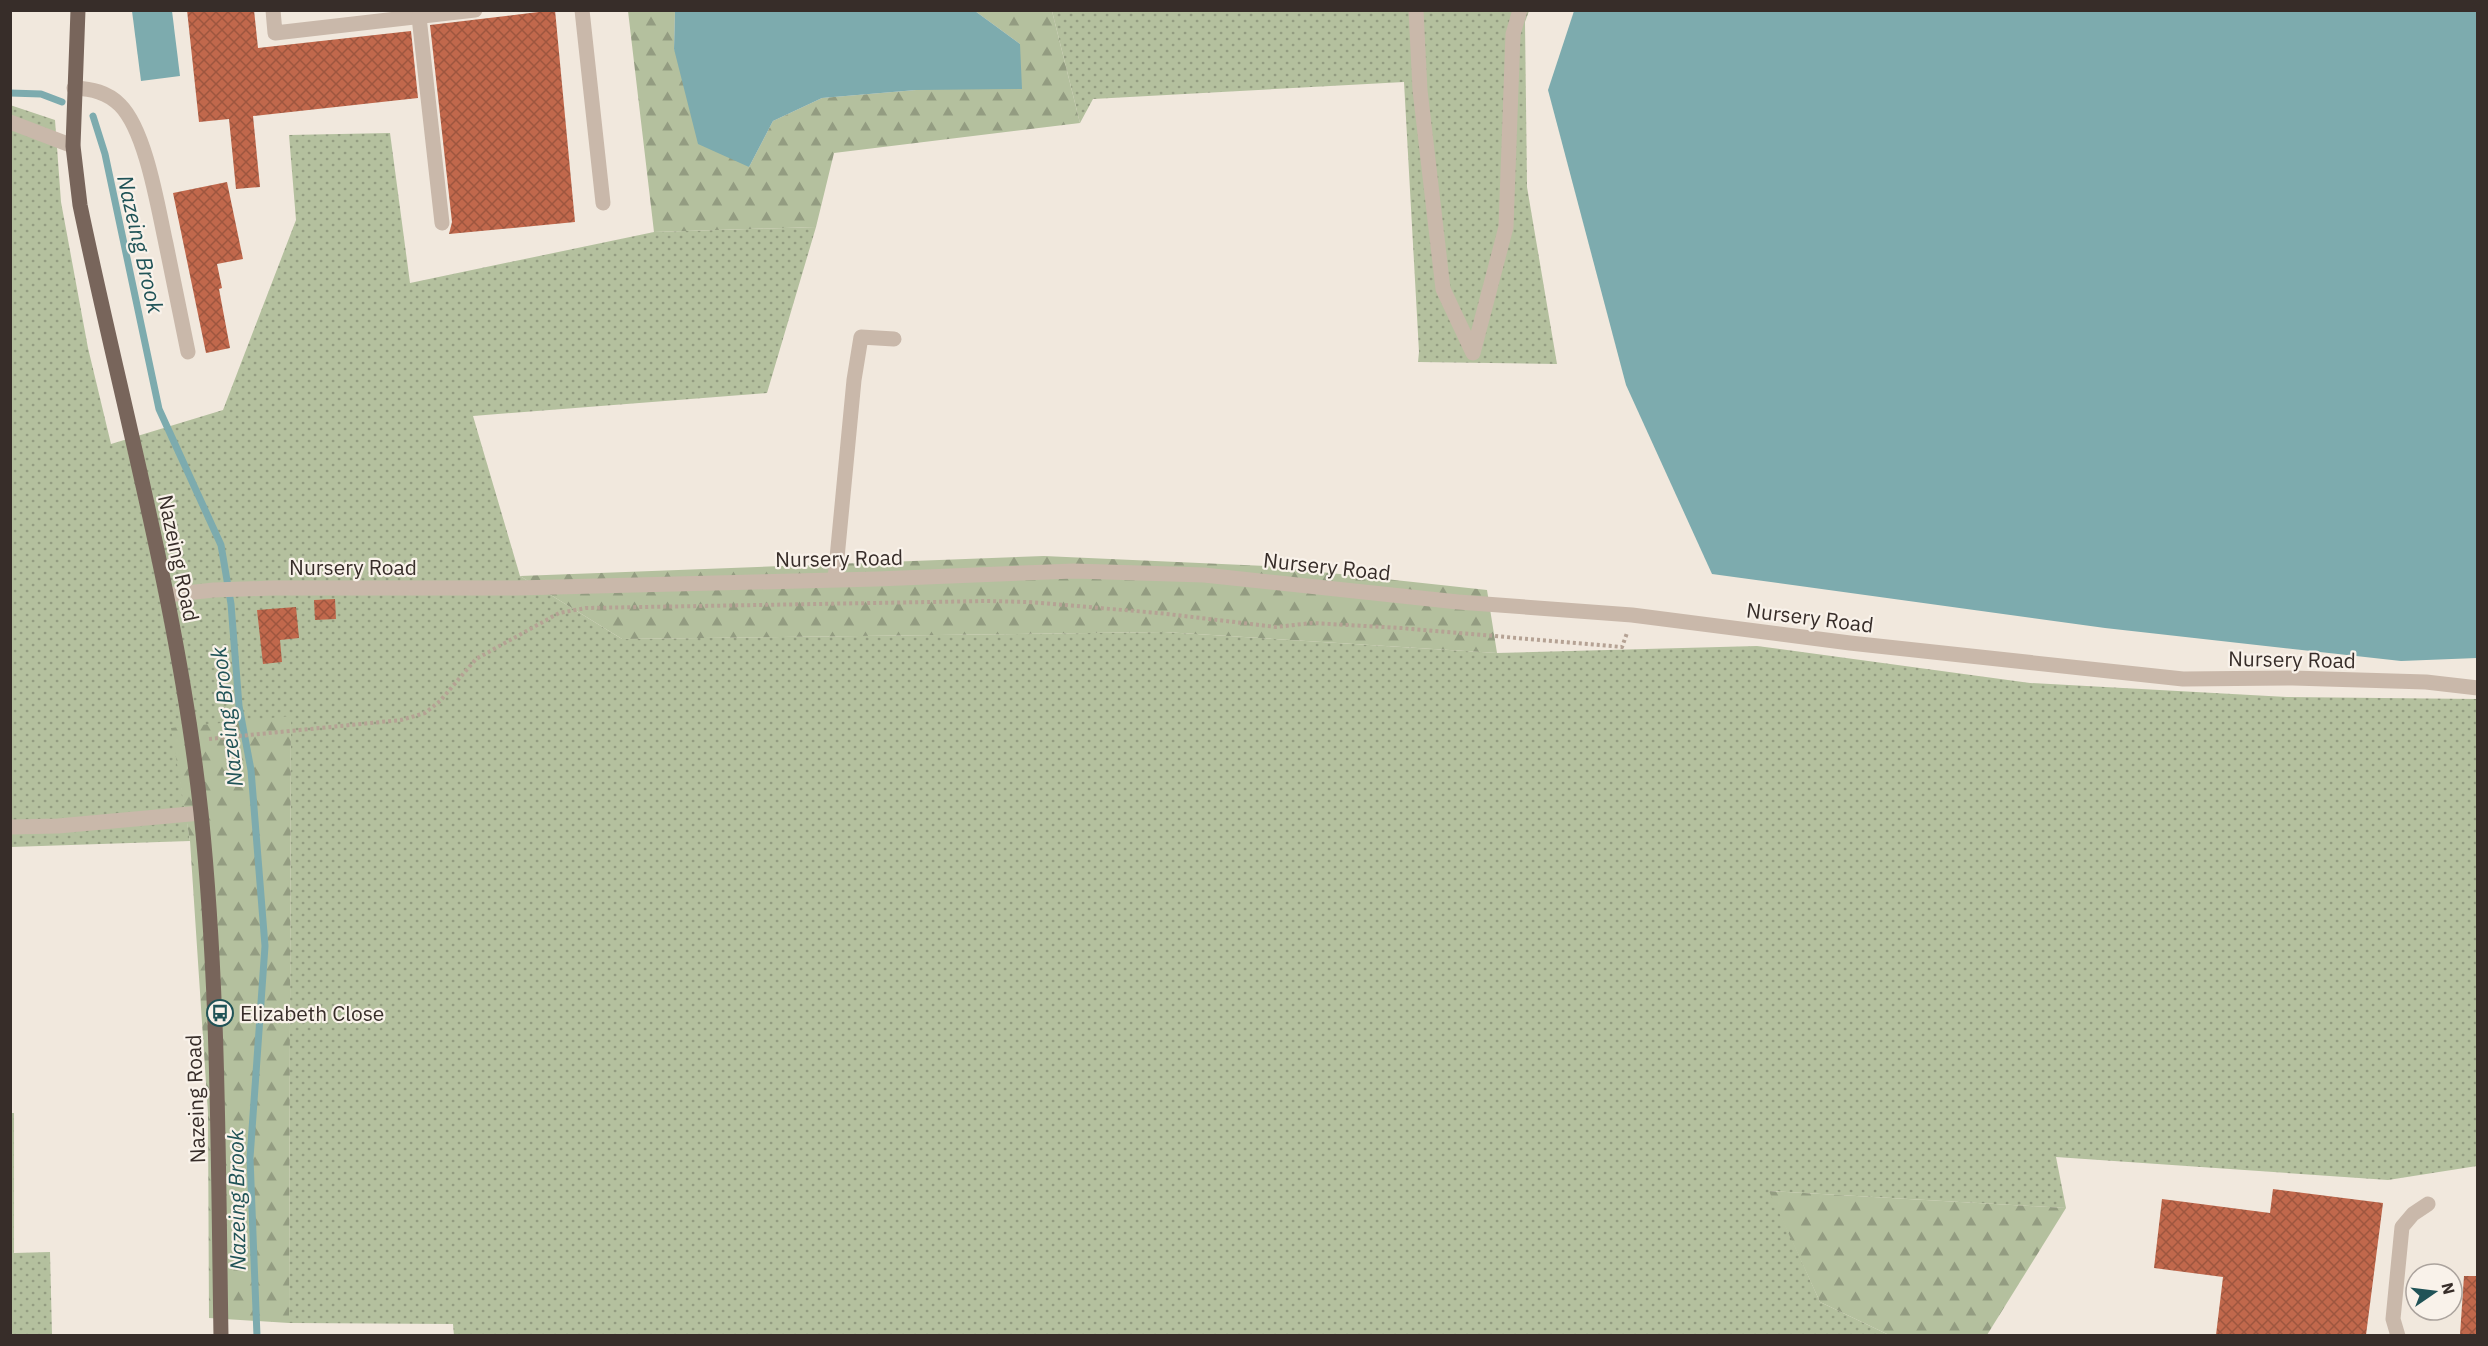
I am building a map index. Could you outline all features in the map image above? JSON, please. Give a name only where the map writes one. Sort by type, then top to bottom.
[{"type":"main road","name":"Nazeing Road","points":[[78,10],[73,146],[80,205],[167,595],[201,813],[213,987],[220,1335]]},
{"type":"lane","points":[[273,10],[275,33],[475,10]]},
{"type":"lane","points":[[582,10],[603,203]]},
{"type":"lane","points":[[1416,10],[1420,90],[1443,289],[1473,352],[1506,227],[1513,34],[1520,10]]},
{"type":"lane","points":[[418,17],[442,222]]},
{"type":"lane","points":[[74,88],[93,89],[110,97],[122,106],[131,120],[150,166],[188,352]]},
{"type":"lane","points":[[10,122],[73,146]]},
{"type":"lane","points":[[835,579],[854,380],[861,337],[894,339]]},
{"type":"lane","name":"Nursery Road","points":[[167,595],[244,589],[517,588],[1074,571],[1204,574],[1458,602],[1632,615],[1850,643],[2183,679],[2426,682],[2478,688]]},
{"type":"lane","points":[[10,827],[58,826],[201,813]]},
{"type":"lane","points":[[2397,1335],[2393,1319],[2402,1227],[2413,1214],[2428,1204]]},
{"type":"path","points":[[204,740],[401,720],[425,713],[440,702],[476,659],[559,613],[586,608],[1028,602],[1159,613],[1276,627],[1312,623],[1401,628],[1622,647],[1632,615]]},
{"type":"green space","points":[[628,11],[675,11],[674,49],[749,167],[773,121],[822,98],[916,90],[1020,44],[975,11],[1052,11],[1080,123],[834,153],[816,227],[654,232]]},
{"type":"green space","points":[[1052,11],[1529,11],[1525,22],[1527,187],[1557,364],[1418,362],[1404,82],[1093,99],[1080,123]]},
{"type":"green space","points":[[10,105],[55,120],[61,202],[88,348],[111,444],[223,410],[296,220],[289,135],[390,133],[410,283],[654,232],[816,227],[767,393],[473,416],[520,576],[622,639],[1164,632],[1497,653],[1757,646],[2030,683],[2287,697],[2477,699],[2477,1166],[2388,1180],[2056,1157],[2066,1208],[1770,1191],[1820,1302],[1889,1335],[454,1336],[453,1324],[289,1323],[291,717],[176,752],[190,841],[11,847]]},
{"type":"green space","points":[[1044,556],[1266,566],[1487,590],[1497,653],[1164,632],[622,639],[520,576]]},
{"type":"green space","points":[[291,716],[289,1323],[209,1318],[208,1113],[190,841],[171,728]]},
{"type":"green space","points":[[11,1113],[14,1113],[14,1253],[50,1252],[52,1335],[11,1335]]},
{"type":"green space","points":[[1769,1191],[2066,1208],[1987,1335],[1889,1335],[1820,1302]]},
{"type":"water","points":[[132,11],[172,11],[180,76],[141,81]]},
{"type":"water","points":[[675,11],[975,11],[1020,44],[1022,89],[916,90],[822,98],[773,121],[749,167],[698,144],[674,49]]},
{"type":"water","points":[[1574,11],[2477,11],[2477,658],[2401,661],[2105,628],[1712,574],[1626,385],[1548,90]]},
{"type":"building","points":[[187,10],[254,10],[258,48],[411,31],[418,98],[253,116],[260,187],[236,189],[229,119],[199,122]]},
{"type":"building","points":[[555,10],[575,222],[449,234],[452,222],[430,25]]},
{"type":"building","points":[[227,182],[243,259],[217,264],[222,288],[219,289],[230,348],[206,353],[173,193]]},
{"type":"building","points":[[335,599],[336,619],[315,620],[314,600]]},
{"type":"building","points":[[296,607],[299,638],[280,640],[282,662],[263,664],[257,610]]},
{"type":"building","points":[[2273,1189],[2383,1203],[2366,1335],[2216,1335],[2223,1277],[2154,1268],[2162,1199],[2270,1213]]},
{"type":"building","points":[[2464,1276],[2478,1276],[2478,1335],[2460,1335],[2461,1322],[2464,1322]]},
{"type":"waterway","name":"Nazeing Brook","points":[[10,93],[41,94],[62,102]]},
{"type":"waterway","name":"Nazeing Brook","points":[[93,116],[105,154],[159,409],[221,545],[231,604],[239,706],[251,770],[265,946],[250,1158],[257,1336]]},
{"type":"place","name":"Elizabeth Close","points":[[220,1013]]}]
